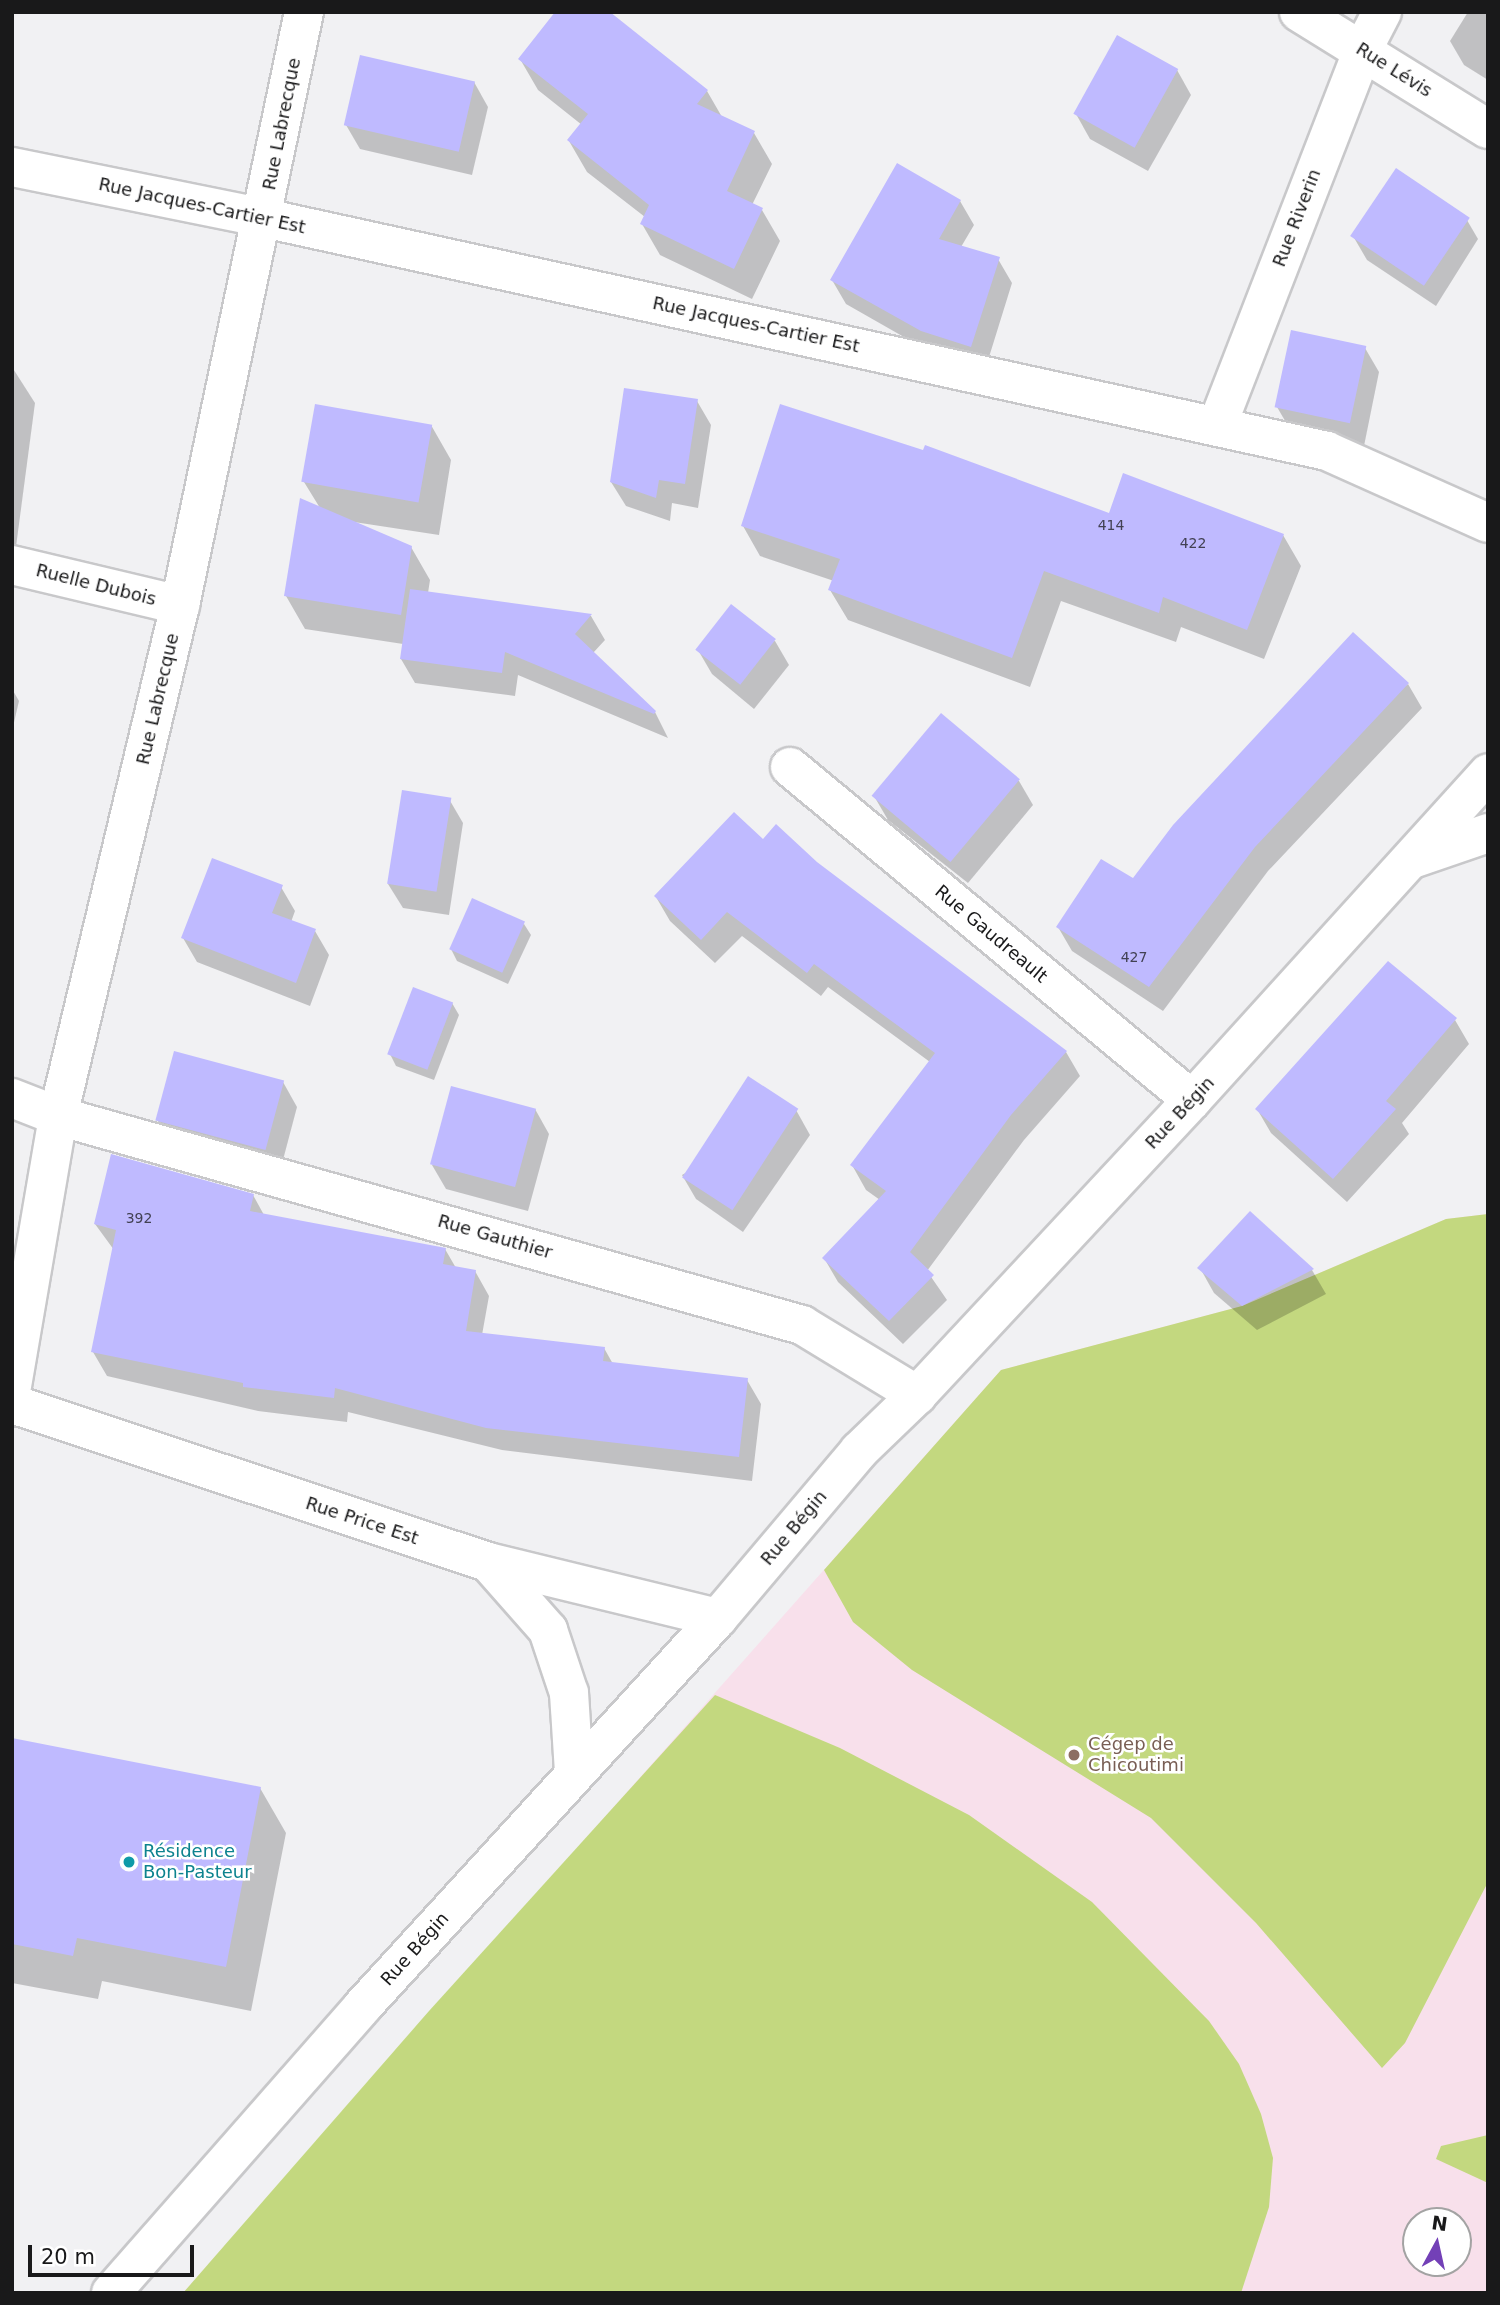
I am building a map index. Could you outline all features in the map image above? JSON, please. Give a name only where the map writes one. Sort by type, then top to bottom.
[{"type":"street","name":"Rue Labrecque","points":[[12,1386],[58,1116],[180,605],[264,218],[304,12]]},
{"type":"street","name":"Rue Lévis","points":[[1299,12],[1363,49],[1488,129]]},
{"type":"street","name":"Rue Riverin","points":[[1217,426],[1363,49],[1382,12]]},
{"type":"street","name":"Rue Jacques-Cartier Est","points":[[12,167],[264,218],[1326,451],[1488,523]]},
{"type":"street","name":"Ruelle Dubois","points":[[12,565],[180,605]]},
{"type":"street","name":"Rue Gaudreault","points":[[790,767],[1192,1100]]},
{"type":"street","name":"Rue Bégin","points":[[111,2293],[574,1773],[718,1618],[859,1451],[918,1395],[1192,1100],[1488,773]]},
{"type":"street","points":[[1410,859],[1488,833]]},
{"type":"street","points":[[12,1098],[58,1116]]},
{"type":"street","name":"Rue Gauthier","points":[[58,1116],[802,1325],[918,1395]]},
{"type":"street","name":"Rue Price Est","points":[[12,1404],[488,1562],[718,1618]]},
{"type":"street","points":[[488,1562],[548,1630],[569,1693],[574,1773]]},
{"type":"shaded area","name":"Cégep de Chicoutimi","points":[[1488,1214],[1488,2293],[183,2293],[1001,1370],[1242,1306],[1446,1219]]},
{"type":"green space","points":[[1488,1214],[1488,1882],[1405,2043],[1382,2068],[1256,1923],[1151,1818],[912,1670],[853,1622],[824,1570],[1001,1370],[1242,1306],[1446,1219]]},
{"type":"green space","points":[[715,1695],[840,1748],[969,1815],[1092,1902],[1209,2021],[1239,2064],[1261,2114],[1273,2158],[1269,2207],[1241,2293],[183,2293],[429,2011]]},
{"type":"green space","points":[[1488,2135],[1488,2183],[1436,2159],[1441,2146]]},
{"type":"building","points":[[555,12],[610,12],[708,90],[697,104],[755,131],[727,191],[763,208],[734,269],[640,224],[649,205],[567,140],[588,114],[518,59]]},
{"type":"building","points":[[1117,35],[1178,69],[1135,148],[1073,114]]},
{"type":"building","points":[[360,55],[475,82],[459,152],[344,125]]},
{"type":"building","points":[[897,163],[961,200],[939,239],[1000,257],[971,347],[921,331],[830,280]]},
{"type":"building","points":[[1396,168],[1470,218],[1424,286],[1350,236]]},
{"type":"building","points":[[1291,330],[1366,346],[1350,423],[1275,407]]},
{"type":"building","points":[[624,388],[698,399],[685,484],[659,480],[656,498],[610,482]]},
{"type":"building","points":[[315,404],[432,425],[418,502],[301,482]]},
{"type":"building","points":[[780,404],[923,450],[925,445],[1109,513],[1123,473],[1284,534],[1247,630],[1163,597],[1159,613],[1044,571],[1012,658],[828,590],[840,559],[741,526]]},
{"type":"building","points":[[300,498],[412,546],[401,615],[284,596]]},
{"type":"building","points":[[410,589],[592,614],[575,634],[656,711],[654,714],[505,652],[502,673],[400,659]]},
{"type":"building","points":[[731,604],[776,639],[740,685],[695,650]]},
{"type":"building","points":[[1353,632],[1409,683],[1255,847],[1149,987],[1056,927],[1101,859],[1133,878],[1173,825]]},
{"type":"building","points":[[941,713],[1020,779],[950,862],[872,796]]},
{"type":"building","points":[[402,790],[451,798],[437,892],[387,884]]},
{"type":"building","points":[[734,812],[763,839],[776,824],[817,862],[1067,1051],[1011,1115],[910,1252],[934,1275],[889,1321],[822,1258],[886,1191],[850,1165],[935,1053],[814,964],[807,973],[727,912],[701,940],[654,896]]},
{"type":"building","points":[[212,858],[283,885],[272,913],[316,929],[296,983],[181,938]]},
{"type":"building","points":[[472,898],[525,922],[502,973],[449,949]]},
{"type":"building","points":[[1388,961],[1457,1018],[1386,1101],[1396,1109],[1333,1179],[1255,1109]]},
{"type":"building","points":[[413,987],[453,1002],[427,1070],[387,1054]]},
{"type":"building","points":[[174,1051],[284,1081],[265,1150],[155,1121]]},
{"type":"building","points":[[748,1076],[798,1109],[732,1210],[682,1177]]},
{"type":"building","points":[[451,1086],[536,1109],[515,1187],[430,1164]]},
{"type":"building","points":[[111,1154],[254,1194],[250,1211],[446,1248],[443,1264],[476,1270],[466,1331],[605,1347],[603,1361],[748,1378],[739,1457],[486,1428],[335,1388],[334,1398],[243,1387],[243,1383],[91,1352],[116,1230],[94,1224]]},
{"type":"building","points":[[1250,1211],[1314,1269],[1242,1306],[1197,1268]]},
{"type":"building","name":"Résidence Bon-Pasteur","points":[[12,1738],[261,1787],[226,1967],[77,1938],[73,1956],[12,1944]]},
{"type":"place","name":"Cégep de Chicoutimi","points":[[1074,1755]]},
{"type":"place","name":"Résidence Bon-Pasteur","points":[[129,1862]]}]
